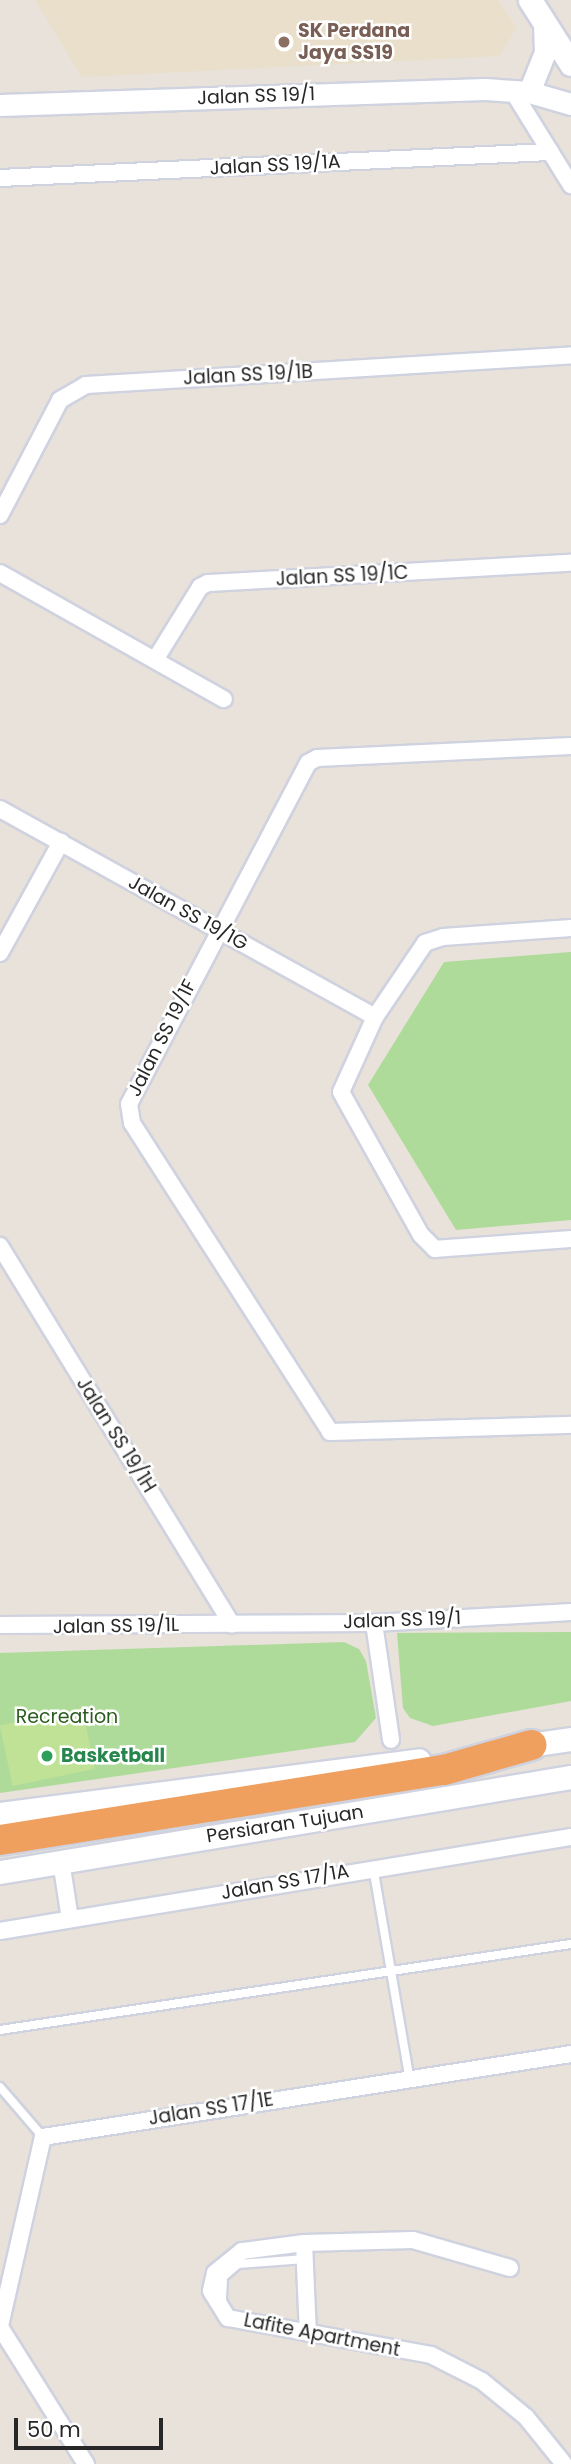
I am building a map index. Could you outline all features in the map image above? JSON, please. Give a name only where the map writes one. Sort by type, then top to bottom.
[{"type":"highway","points":[[2,1831],[444,1770],[531,1745]]},
{"type":"main road","points":[[530,0],[571,64]]},
{"type":"main road","points":[[531,1745],[571,1739]]},
{"type":"main road","name":"Persiaran Tujuan","points":[[0,1871],[571,1777]]},
{"type":"street","points":[[544,20],[545,52],[521,91],[550,152],[571,185]]},
{"type":"street","name":"Jalan SS 19/1","points":[[0,105],[521,91],[571,103]]},
{"type":"street","name":"Jalan SS 19/1A","points":[[0,178],[550,152]]},
{"type":"street","name":"Jalan SS 19/1B","points":[[0,515],[60,400],[86,385],[571,355]]},
{"type":"street","name":"Jalan SS 19/1C","points":[[155,660],[200,587],[208,583],[571,563]]},
{"type":"street","points":[[0,573],[224,699]]},
{"type":"street","name":"Jalan SS 19/1F","points":[[571,746],[331,757],[308,763],[217,929],[129,1104],[132,1123],[319,1421],[330,1432],[343,1434],[571,1425]]},
{"type":"street","name":"Jalan SS 19/1G","points":[[0,809],[375,1017]]},
{"type":"street","points":[[0,953],[61,842]]},
{"type":"street","points":[[571,928],[443,937],[425,943],[375,1017],[341,1092],[421,1234],[435,1249],[451,1251],[571,1239]]},
{"type":"street","name":"Jalan SS 19/1H","points":[[0,1246],[232,1624]]},
{"type":"street","name":"Jalan SS 19/1","points":[[232,1624],[374,1623],[571,1612]]},
{"type":"street","points":[[374,1623],[391,1740]]},
{"type":"street","name":"Jalan SS 19/1L","points":[[0,1625],[232,1624]]},
{"type":"street","name":"Jalan SS 17/1A","points":[[0,1931],[373,1867],[571,1837]]},
{"type":"street","points":[[61,1861],[70,1919]]},
{"type":"street","name":"Jalan SS 17/1E","points":[[43,2137],[409,2076],[571,2054]]},
{"type":"street","points":[[43,2137],[0,2327],[86,2464]]},
{"type":"street","name":"Lafite Apartment","points":[[510,2268],[413,2240],[305,2251],[242,2251],[228,2259],[215,2273],[211,2291],[228,2318],[431,2355],[482,2381],[526,2417],[564,2464]]},
{"type":"street","points":[[305,2251],[308,2333]]},
{"type":"lane","points":[[373,1867],[409,2076]]},
{"type":"lane","points":[[0,2030],[571,1944]]},
{"type":"lane","points":[[0,2087],[43,2137]]},
{"type":"shaded area","name":"SK Perdana Jaya SS19","points":[[35,0],[498,0],[517,28],[499,56],[82,77]]},
{"type":"green space","points":[[571,952],[571,1220],[456,1230],[368,1085],[444,962]]},
{"type":"green space","points":[[571,1632],[571,1701],[433,1726],[410,1718],[403,1708],[397,1633]]},
{"type":"green space","name":"Recreation","points":[[344,1642],[359,1649],[366,1661],[376,1718],[355,1742],[0,1793],[0,1653]]},
{"type":"green space","name":"Basketball","points":[[82,1708],[95,1769],[13,1786],[0,1725]]},
{"type":"place","name":"SK Perdana Jaya SS19","points":[[284,42]]},
{"type":"place","name":"Basketball","points":[[47,1756]]}]
